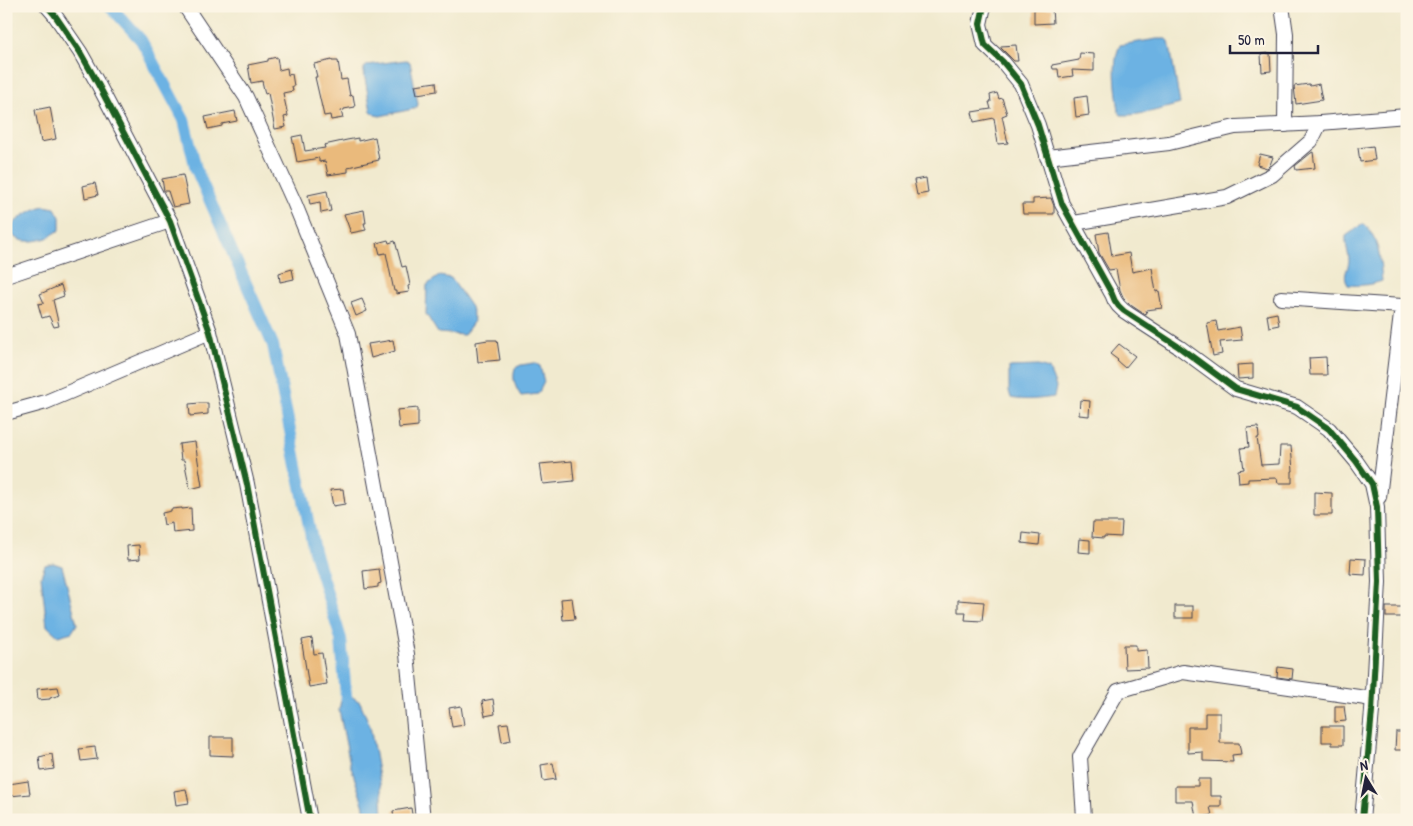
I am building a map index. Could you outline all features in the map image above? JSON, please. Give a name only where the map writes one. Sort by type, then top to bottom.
[{"type":"street","points":[[47,6],[80,52],[170,221],[210,332],[247,484],[310,820]]},
{"type":"street","points":[[185,6],[246,97],[294,202],[348,334],[407,654],[423,820]]},
{"type":"street","points":[[984,6],[980,24],[985,45],[1003,62],[1021,84],[1038,125],[1062,204],[1074,223],[1114,301],[1123,311],[1179,346],[1236,389],[1297,407],[1329,429],[1356,461],[1372,484],[1378,507]]},
{"type":"street","points":[[1282,6],[1286,34],[1285,125]]},
{"type":"street","points":[[1048,157],[1169,143],[1235,127],[1407,116]]},
{"type":"street","points":[[1074,223],[1227,197],[1272,175],[1311,141],[1320,123]]},
{"type":"street","points":[[6,276],[170,221]]},
{"type":"street","points":[[1280,298],[1404,306],[1378,507],[1379,582],[1369,750],[1362,820]]},
{"type":"street","points":[[6,413],[46,402],[210,332]]},
{"type":"street","points":[[1082,820],[1084,818],[1080,757],[1118,691],[1183,672],[1372,699]]},
{"type":"water","points":[[1167,39],[1169,41],[1180,104],[1143,113],[1121,115],[1119,112],[1115,69],[1120,45]]},
{"type":"water","points":[[406,60],[410,62],[417,107],[380,116],[375,115],[371,111],[364,68],[368,65]]},
{"type":"water","points":[[44,206],[55,208],[60,217],[60,230],[47,238],[36,241],[19,240],[15,237],[10,228],[13,224],[25,214]]},
{"type":"water","points":[[1363,224],[1369,229],[1376,242],[1380,258],[1382,281],[1365,285],[1348,285],[1345,278],[1349,261],[1346,236]]},
{"type":"water","points":[[439,276],[451,278],[471,307],[474,321],[464,335],[438,333],[426,314],[427,285]]},
{"type":"water","points":[[534,363],[540,366],[544,382],[538,394],[521,396],[515,383],[515,368]]},
{"type":"water","points":[[1038,366],[1049,369],[1056,387],[1054,397],[1027,400],[1011,398],[1009,391],[1009,367]]},
{"type":"water","points":[[53,563],[62,566],[77,624],[72,632],[58,636],[47,626],[41,576],[45,565]]},
{"type":"water","points":[[346,696],[351,696],[360,702],[370,726],[382,795],[383,820],[364,820],[364,807],[350,764],[339,710],[341,700]]},
{"type":"building","points":[[1052,8],[1053,23],[1034,24],[1034,9]]},
{"type":"building","points":[[1016,45],[1018,61],[1014,61],[1001,46]]},
{"type":"building","points":[[1080,53],[1094,54],[1094,71],[1072,70],[1073,76],[1059,78],[1058,69],[1053,69],[1052,65],[1079,60]]},
{"type":"building","points":[[1270,53],[1271,71],[1262,72],[1261,54]]},
{"type":"building","points":[[277,57],[279,70],[287,68],[288,75],[292,74],[294,86],[292,86],[293,91],[283,93],[288,116],[284,117],[286,127],[275,129],[268,93],[265,94],[262,81],[251,83],[248,65]]},
{"type":"building","points":[[332,60],[338,61],[341,80],[347,79],[350,96],[353,95],[355,107],[341,111],[343,118],[331,120],[330,115],[324,116],[314,64]]},
{"type":"building","points":[[436,82],[437,91],[417,94],[415,85]]},
{"type":"building","points":[[1309,84],[1310,86],[1319,84],[1322,100],[1296,104],[1294,86]]},
{"type":"building","points":[[997,93],[999,99],[1002,98],[1007,114],[1002,116],[1008,143],[998,144],[994,118],[974,122],[972,112],[991,109],[990,95]]},
{"type":"building","points":[[1087,96],[1089,115],[1076,117],[1074,98]]},
{"type":"building","points":[[50,107],[56,139],[41,142],[35,110]]},
{"type":"building","points":[[235,111],[237,121],[208,129],[205,117]]},
{"type":"building","points":[[302,135],[305,151],[325,148],[324,145],[347,140],[358,138],[358,141],[375,137],[379,160],[348,167],[348,172],[328,175],[325,161],[319,162],[319,158],[297,162],[292,137]]},
{"type":"building","points":[[1373,146],[1375,160],[1360,162],[1358,148]]},
{"type":"building","points":[[1313,152],[1315,168],[1296,170],[1295,166]]},
{"type":"building","points":[[1260,154],[1273,157],[1267,168],[1257,165]]},
{"type":"building","points":[[183,175],[189,204],[173,207],[168,191],[164,191],[162,179]]},
{"type":"building","points":[[926,178],[928,193],[917,195],[914,180]]},
{"type":"building","points":[[95,183],[98,195],[85,198],[83,186]]},
{"type":"building","points":[[327,191],[331,211],[321,213],[320,202],[310,204],[308,195]]},
{"type":"building","points":[[1051,198],[1054,214],[1023,214],[1022,204],[1033,204],[1033,199]]},
{"type":"building","points":[[364,210],[366,230],[351,233],[344,214]]},
{"type":"building","points":[[1108,232],[1112,256],[1129,253],[1132,272],[1152,268],[1156,292],[1159,291],[1162,308],[1146,310],[1147,313],[1144,314],[1124,299],[1120,290],[1116,269],[1109,270],[1099,253],[1096,234]]},
{"type":"building","points":[[388,240],[389,243],[395,241],[402,267],[406,266],[410,285],[408,286],[409,292],[396,294],[396,291],[394,291],[386,253],[380,254],[377,243]]},
{"type":"building","points":[[292,269],[294,279],[280,282],[279,273]]},
{"type":"building","points":[[61,285],[64,296],[53,300],[59,326],[54,327],[49,316],[42,318],[38,304],[44,303],[40,294]]},
{"type":"building","points":[[362,299],[367,311],[356,316],[351,303]]},
{"type":"building","points":[[1277,313],[1279,325],[1269,327],[1267,315]]},
{"type":"building","points":[[1216,321],[1218,331],[1240,327],[1242,340],[1220,342],[1222,354],[1213,356],[1207,323]]},
{"type":"building","points":[[393,340],[395,351],[371,358],[368,344]]},
{"type":"building","points":[[497,340],[500,360],[478,362],[476,342]]},
{"type":"building","points":[[1119,344],[1135,356],[1125,368],[1110,354]]},
{"type":"building","points":[[1326,357],[1327,375],[1310,375],[1309,358]]},
{"type":"building","points":[[1253,364],[1253,378],[1238,379],[1237,365]]},
{"type":"building","points":[[1080,400],[1090,401],[1089,416],[1079,415]]},
{"type":"building","points":[[208,403],[208,414],[190,416],[189,404]]},
{"type":"building","points":[[418,408],[418,426],[399,428],[397,410]]},
{"type":"building","points":[[1258,427],[1259,438],[1257,438],[1261,465],[1279,464],[1280,446],[1291,446],[1292,483],[1278,483],[1277,478],[1248,479],[1248,482],[1239,483],[1238,470],[1244,469],[1241,448],[1249,447],[1247,428]]},
{"type":"building","points":[[195,442],[202,486],[190,489],[184,460],[181,460],[179,444]]},
{"type":"building","points":[[572,461],[574,481],[543,484],[540,464]]},
{"type":"building","points":[[343,489],[345,504],[333,506],[330,490]]},
{"type":"building","points":[[1314,492],[1332,493],[1332,515],[1314,515]]},
{"type":"building","points":[[191,508],[192,531],[173,533],[172,523],[164,525],[162,513],[171,511],[171,509]]},
{"type":"building","points":[[1093,522],[1122,522],[1121,537],[1092,537]]},
{"type":"building","points":[[1023,533],[1040,535],[1039,545],[1022,543]]},
{"type":"building","points":[[1079,539],[1090,540],[1090,553],[1078,552]]},
{"type":"building","points":[[139,545],[140,559],[128,560],[127,546]]},
{"type":"building","points":[[1351,558],[1366,559],[1365,575],[1350,574]]},
{"type":"building","points":[[379,569],[381,583],[378,584],[378,587],[365,589],[363,571]]},
{"type":"building","points":[[572,598],[575,619],[563,620],[561,599]]},
{"type":"building","points":[[958,600],[984,602],[982,621],[965,620],[966,612],[958,612]]},
{"type":"building","points":[[1175,606],[1193,606],[1193,618],[1175,618]]},
{"type":"building","points":[[1386,607],[1402,607],[1402,617],[1386,617]]},
{"type":"building","points":[[312,638],[314,654],[322,653],[327,684],[309,687],[302,640]]},
{"type":"building","points":[[1124,645],[1136,645],[1136,651],[1147,650],[1148,668],[1125,669]]},
{"type":"building","points":[[1278,667],[1293,669],[1292,679],[1277,677]]},
{"type":"building","points":[[58,687],[60,695],[50,699],[38,700],[37,689]]},
{"type":"building","points":[[493,699],[495,714],[485,716],[482,701]]},
{"type":"building","points":[[461,706],[464,725],[452,727],[449,708]]},
{"type":"building","points":[[1335,706],[1344,706],[1346,721],[1335,722]]},
{"type":"building","points":[[1205,713],[1220,713],[1220,743],[1239,743],[1241,754],[1232,755],[1233,762],[1203,761],[1203,752],[1188,753],[1188,727],[1205,727]]},
{"type":"building","points":[[508,723],[511,740],[502,742],[499,724]]},
{"type":"building","points":[[1322,726],[1343,726],[1343,745],[1332,745],[1332,742],[1322,742]]},
{"type":"building","points":[[1396,732],[1407,732],[1407,750],[1395,750]]},
{"type":"building","points":[[210,737],[233,737],[233,756],[210,755]]},
{"type":"building","points":[[95,747],[97,759],[81,761],[79,749]]},
{"type":"building","points":[[52,754],[54,769],[41,771],[39,757]]},
{"type":"building","points":[[553,763],[556,779],[543,781],[541,765]]},
{"type":"building","points":[[1198,779],[1210,779],[1210,796],[1221,796],[1221,807],[1210,807],[1212,815],[1196,818],[1193,801],[1175,801],[1175,786],[1198,786]]},
{"type":"building","points":[[28,781],[30,794],[10,796],[9,784]]},
{"type":"building","points":[[186,789],[189,803],[176,805],[174,791]]},
{"type":"building","points":[[411,808],[413,820],[394,820],[393,811]]},
{"type":"waterway","points":[[110,6],[141,40],[184,120],[196,169],[273,345],[314,551],[341,639],[346,696],[350,712]]},
{"type":"cycle path","points":[[47,6],[80,52],[170,221],[210,332],[247,484],[310,820]]},
{"type":"cycle path","points":[[984,6],[980,24],[985,45],[1003,62],[1021,84],[1038,125],[1062,204],[1119,306],[1236,389],[1297,407],[1329,429],[1356,461],[1372,484],[1377,507],[1379,582],[1372,711],[1362,820]]}]
